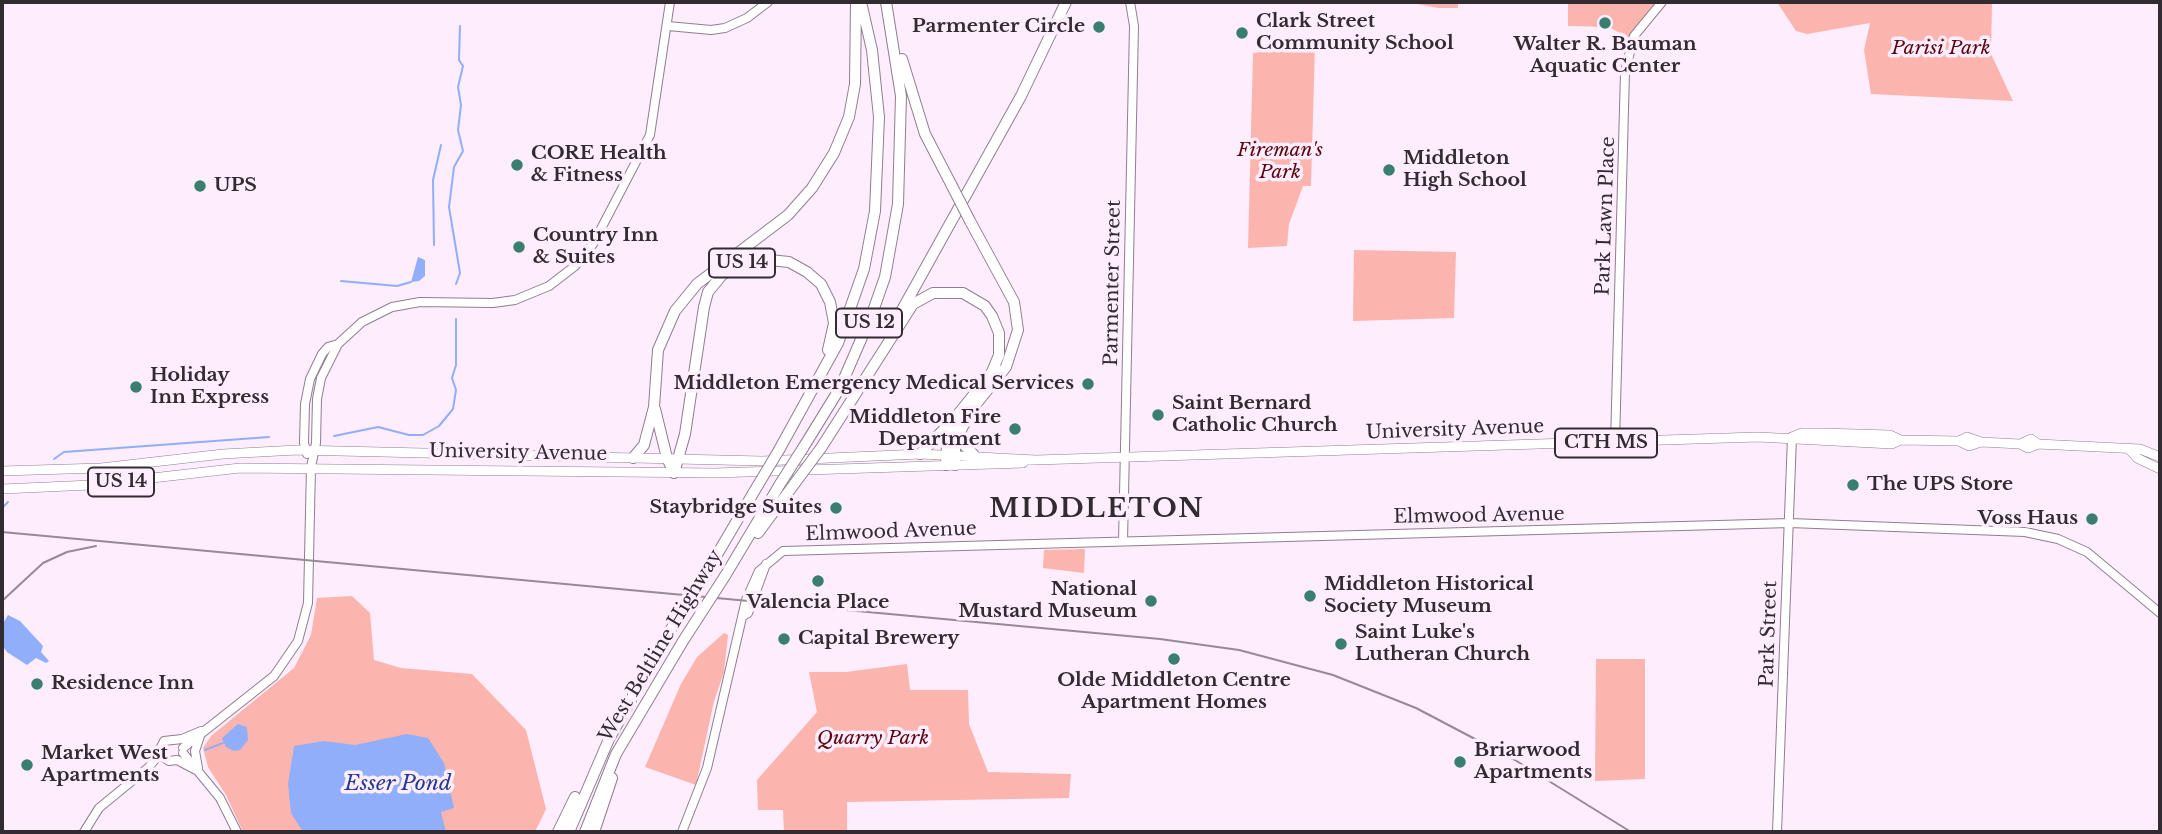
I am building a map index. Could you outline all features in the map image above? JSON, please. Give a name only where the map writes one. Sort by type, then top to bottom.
[{"type":"highway","name":"US 12","points":[[805,405],[831,360],[846,323],[864,270],[875,211],[878,106],[870,40],[858,2]]},
{"type":"highway","points":[[633,458],[644,445],[654,407],[658,350],[669,321],[681,301],[707,276],[788,215],[813,188],[830,161],[849,117],[854,92],[858,2]]},
{"type":"highway","name":"US 12","points":[[886,2],[891,21]]},
{"type":"highway","points":[[744,543],[757,534],[821,448],[891,335],[1021,96],[1066,2]]},
{"type":"highway","points":[[891,21],[925,134],[1014,302],[1018,330],[1006,367],[969,414],[950,460]]},
{"type":"highway","name":"West Beltline Highway","points":[[584,832],[605,779],[627,736],[840,388],[857,353],[884,277],[898,204],[902,148],[900,85],[891,21]]},
{"type":"highway","name":"US 14","points":[[674,473],[679,459],[706,299],[722,275],[741,263],[770,259],[789,262],[815,279],[825,293],[833,316],[832,339],[805,405]]},
{"type":"highway","points":[[891,335],[913,304],[933,293],[963,293],[989,311],[999,333],[997,363],[955,418],[920,454]]},
{"type":"highway","name":"West Beltline Highway","points":[[569,832],[601,757],[666,637],[805,405]]},
{"type":"highway","points":[[654,407],[667,458],[674,473]]},
{"type":"highway","points":[[950,460],[955,418]]},
{"type":"highway","points":[[957,438],[974,455]]},
{"type":"highway","points":[[594,832],[627,736]]},
{"type":"highway","points":[[558,832],[587,771],[601,757]]},
{"type":"main road","name":"University Avenue","points":[[2,471],[101,468],[223,454],[310,451],[779,460],[920,454],[992,466],[1035,460],[1792,438],[1802,433],[1891,435],[1900,440],[1959,441],[1969,446],[1981,442],[2020,444],[2028,448],[2038,444],[2141,449],[2160,457]]},
{"type":"main road","name":"University Avenue","points":[[2130,450],[2136,457],[2160,469]]},
{"type":"main road","name":"University Avenue","points":[[2,489],[91,485],[240,468],[674,473],[950,460],[974,455],[1035,460]]},
{"type":"street","points":[[84,832],[99,808],[163,756],[180,750],[266,682],[287,660],[298,641],[308,601],[310,451],[318,390],[338,344],[362,322],[392,307],[420,302],[493,303],[515,300],[549,286],[575,266],[593,244],[647,143],[655,118],[670,2]]},
{"type":"street","points":[[668,26],[711,30],[726,28],[747,18],[768,2]]},
{"type":"street","name":"Parmenter Street","points":[[1130,2],[1134,26]]},
{"type":"street","name":"Parmenter Street","points":[[1123,541],[1134,26],[1138,2]]},
{"type":"street","name":"Park Lawn Place","points":[[1615,443],[1625,72],[1634,36],[1661,2]]},
{"type":"street","name":"Park Street","points":[[1777,832],[1792,438]]},
{"type":"street","name":"Elmwood Avenue","points":[[682,832],[707,768],[743,616],[748,613],[766,564],[774,556],[791,550],[1790,523],[2036,533],[2087,552],[2160,613]]},
{"type":"street","points":[[198,771],[195,751],[201,731]]},
{"type":"street","points":[[163,756],[164,741],[180,750],[220,798],[237,832]]},
{"type":"green space","points":[[1408,2],[1458,2],[1458,8],[1438,8]]},
{"type":"green space","name":"Walter R. Bauman Aquatic Center","points":[[1568,2],[1662,2],[1632,40],[1609,27],[1568,26]]},
{"type":"green space","name":"Parisi Park","points":[[1777,2],[1992,2],[1991,54],[2013,101],[1871,94],[1864,50],[1870,23],[1807,34],[1796,31]]},
{"type":"green space","name":"Fireman's Park","points":[[1305,42],[1315,45],[1311,186],[1303,186],[1289,224],[1287,246],[1248,248],[1253,53],[1290,49]]},
{"type":"green space","points":[[1354,250],[1456,252],[1454,318],[1353,321]]},
{"type":"green space","points":[[1085,549],[1084,573],[1043,568],[1044,550]]},
{"type":"green space","points":[[352,596],[370,613],[374,660],[401,668],[472,674],[526,730],[546,809],[535,832],[243,832],[226,795],[208,767],[203,748],[211,736],[294,668],[311,635],[317,598]]},
{"type":"green space","points":[[724,633],[728,635],[724,672],[714,701],[696,785],[645,767],[681,684],[697,657]]},
{"type":"green space","points":[[1596,659],[1645,659],[1645,779],[1595,781]]},
{"type":"green space","name":"Quarry Park","points":[[907,664],[910,690],[968,690],[969,724],[988,772],[1071,774],[1069,798],[847,802],[847,832],[784,832],[783,810],[758,810],[757,780],[817,712],[809,672],[846,672]]},
{"type":"water","points":[[418,257],[425,260],[425,276],[419,281],[411,282]]},
{"type":"water","points":[[8,615],[20,621],[43,646],[41,652],[49,661],[46,663],[36,658],[27,665],[7,652],[2,645],[2,625]]},
{"type":"water","points":[[238,724],[247,727],[248,740],[240,750],[234,751],[226,747],[222,738]]},
{"type":"water","name":"Esser Pond","points":[[407,734],[428,738],[444,763],[454,808],[441,812],[446,832],[303,832],[291,813],[288,784],[294,746],[324,741],[355,745]]},
{"type":"waterway","points":[[456,284],[460,273],[449,207],[454,167],[463,151],[458,130],[461,105],[458,87],[463,66],[459,60],[460,26]]},
{"type":"waterway","points":[[434,245],[433,180],[441,145]]},
{"type":"waterway","points":[[341,281],[397,286],[411,282]]},
{"type":"waterway","points":[[334,436],[378,427],[409,435],[423,435],[439,426],[453,409],[456,390],[452,378],[456,365],[456,319]]},
{"type":"waterway","points":[[54,459],[64,452],[269,437]]},
{"type":"waterway","points":[[2,508],[8,502]]},
{"type":"waterway","points":[[205,750],[223,743]]},
{"type":"railway","points":[[2,532],[1160,639],[1239,650],[1333,675],[1416,708],[1515,760],[1631,832]]},
{"type":"railway","points":[[2,601],[43,563],[67,552],[96,546]]},
{"type":"place","name":"Walter R. Bauman Aquatic Center","points":[[1605,23]]},
{"type":"place","name":"Parmenter Circle","points":[[1099,27]]},
{"type":"place","name":"Clark Street Community School","points":[[1242,33]]},
{"type":"place","name":"CORE Health & Fitness","points":[[517,165]]},
{"type":"place","name":"Middleton High School","points":[[1389,170]]},
{"type":"place","name":"UPS","points":[[200,186]]},
{"type":"place","name":"Country Inn & Suites","points":[[519,247]]},
{"type":"place","name":"Middleton Emergency Medical Services","points":[[1088,384]]},
{"type":"place","name":"Holiday Inn Express","points":[[136,387]]},
{"type":"place","name":"Saint Bernard Catholic Church","points":[[1158,415]]},
{"type":"place","name":"Middleton Fire Department","points":[[1015,429]]},
{"type":"place","name":"The UPS Store","points":[[1853,485]]},
{"type":"place","name":"Staybridge Suites","points":[[836,508]]},
{"type":"place","name":"Voss Haus","points":[[2092,519]]},
{"type":"place","name":"Valencia Place","points":[[818,581]]},
{"type":"place","name":"Middleton Historical Society Museum","points":[[1310,596]]},
{"type":"place","name":"National Mustard Museum","points":[[1151,601]]},
{"type":"place","name":"Capital Brewery","points":[[784,639]]},
{"type":"place","name":"Saint Luke's Lutheran Church","points":[[1341,644]]},
{"type":"place","name":"Olde Middleton Centre Apartment Homes","points":[[1174,659]]},
{"type":"place","name":"Residence Inn","points":[[37,684]]},
{"type":"place","name":"Briarwood Apartments","points":[[1460,762]]},
{"type":"place","name":"Market West Apartments","points":[[27,765]]},
{"type":"district","name":"MIDDLETON","points":[[1097,510]]}]
